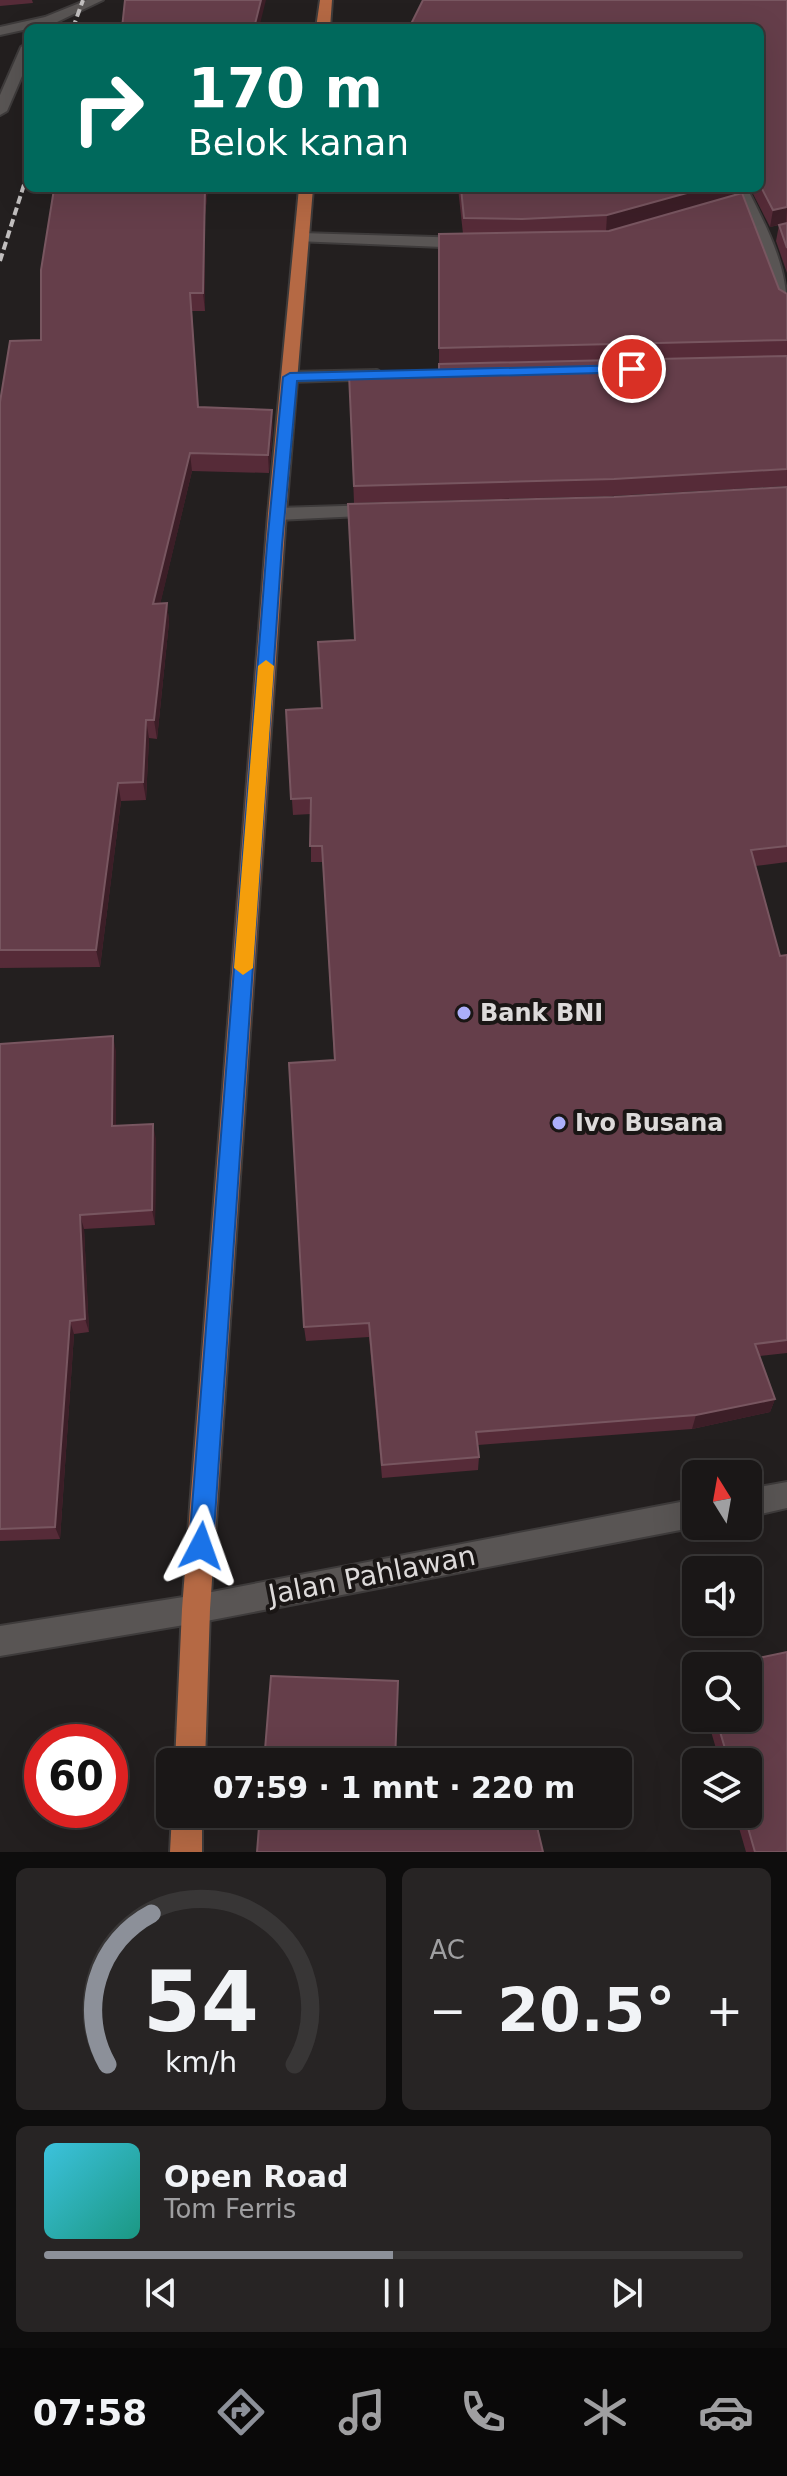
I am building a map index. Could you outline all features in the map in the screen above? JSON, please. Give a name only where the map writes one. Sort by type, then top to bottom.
[{"type":"main road","points":[[323,24],[326,0]]},
{"type":"main road","points":[[191,1748],[196,1609],[277,514],[306,192]]},
{"type":"main road","points":[[186,1852],[187,1828]]},
{"type":"street","points":[[42,24],[97,0]]},
{"type":"street","points":[[0,31],[24,28]]},
{"type":"street","points":[[0,111],[24,56]]},
{"type":"street","points":[[740,197],[769,235],[787,305]]},
{"type":"street","points":[[301,238],[483,243]]},
{"type":"street","points":[[290,377],[399,374]]},
{"type":"street","points":[[277,514],[389,511]]},
{"type":"street","points":[[762,1500],[787,1495]]},
{"type":"street","name":"Jalan Pahlawan","points":[[0,1641],[196,1609],[682,1516]]},
{"type":"building","points":[[125,0],[261,0],[255,24],[122,24]]},
{"type":"building","points":[[423,0],[787,0],[787,207],[773,210],[764,192],[764,24],[411,24]]},
{"type":"building","points":[[54,192],[205,192],[203,293],[190,293],[198,407],[272,410],[268,455],[190,453],[153,604],[167,603],[154,720],[146,720],[143,782],[118,783],[96,950],[0,950],[0,402],[10,341],[41,340],[41,270]]},
{"type":"building","points":[[461,192],[690,192],[607,215],[464,218]]},
{"type":"building","points":[[742,193],[779,289],[787,294],[787,340],[439,348],[439,234],[609,231]]},
{"type":"building","points":[[787,223],[787,248],[779,225]]},
{"type":"building","points":[[787,356],[787,469],[614,479],[354,486],[349,374],[439,372],[439,364]]},
{"type":"building","points":[[787,487],[787,846],[751,850],[780,956],[787,955],[787,1340],[755,1344],[775,1399],[696,1415],[476,1432],[479,1457],[382,1465],[369,1323],[304,1327],[289,1063],[335,1060],[322,846],[310,846],[311,798],[291,799],[286,710],[322,708],[318,642],[355,640],[348,504],[614,497]]},
{"type":"building","points":[[113,1036],[112,1126],[153,1124],[152,1210],[80,1215],[85,1319],[70,1321],[55,1527],[0,1529],[0,1044]]},
{"type":"building","points":[[787,1652],[787,1852],[755,1852],[748,1828],[762,1828],[762,1748],[725,1748],[720,1732],[762,1732],[762,1657]]},
{"type":"building","points":[[271,1676],[398,1681],[396,1748],[265,1748]]},
{"type":"building","points":[[259,1828],[537,1828],[543,1852],[257,1852]]},
{"type":"railway","points":[[74,24],[83,0]]},
{"type":"railway","points":[[0,261],[24,185]]},
{"type":"slow traffic","points":[[243,968],[266,666]]},
{"type":"place","name":"Bank BNI","points":[[464,1013]]},
{"type":"place","name":"Ivo Busana","points":[[559,1123]]},
{"type":"route","points":[[201,1546],[290,377],[632,369]]}]
